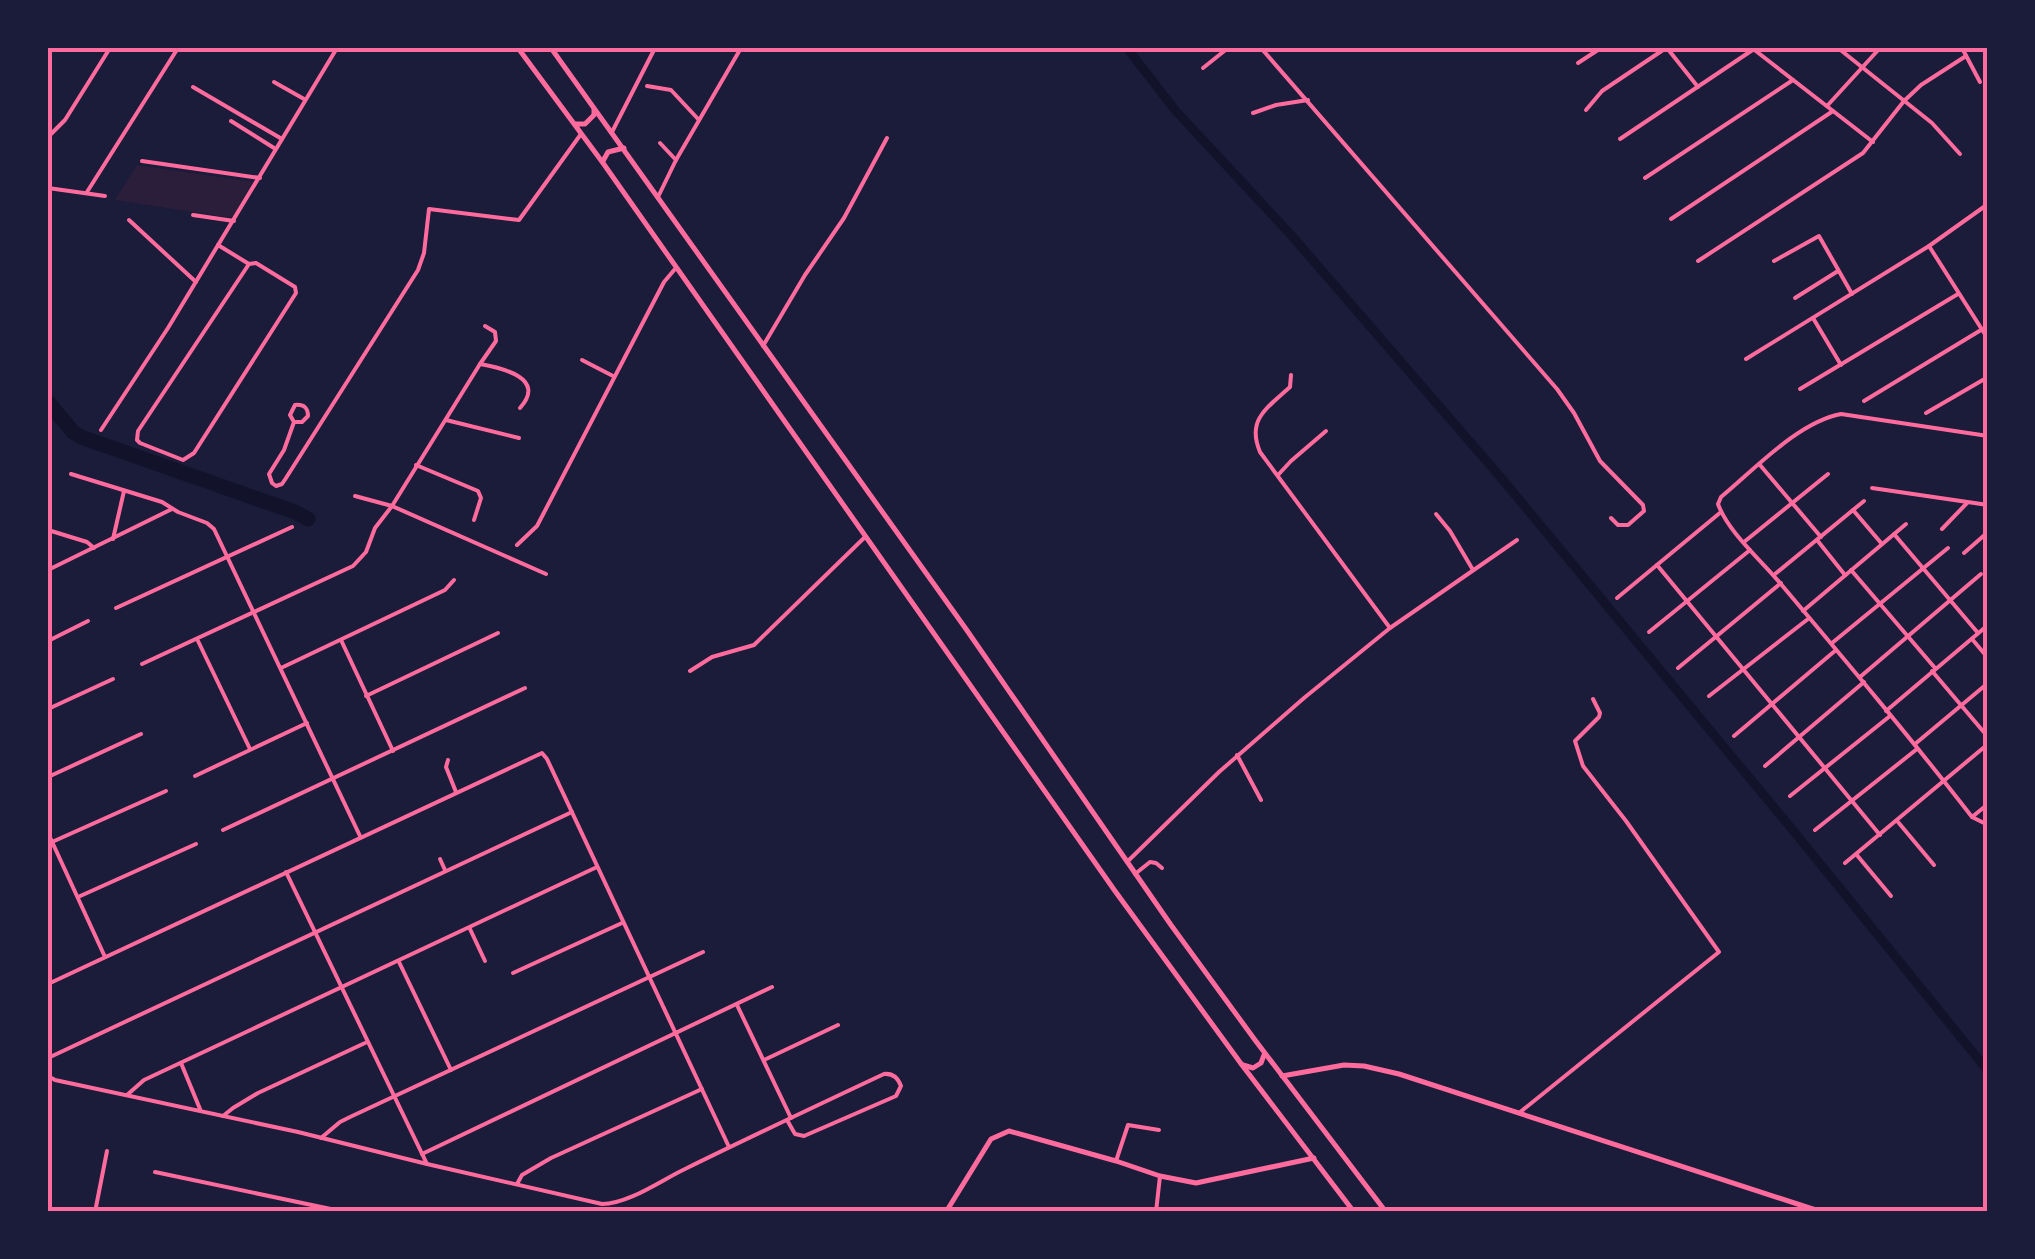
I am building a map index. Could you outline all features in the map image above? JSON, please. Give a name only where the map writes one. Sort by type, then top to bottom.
[{"type":"main road","points":[[518,48],[603,163],[1114,891],[1354,1212]]},
{"type":"main road","points":[[552,48],[1136,874],[1386,1212]]},
{"type":"main road","points":[[573,124],[585,124],[594,115],[595,107]]},
{"type":"main road","points":[[603,163],[608,152],[624,148]]},
{"type":"main road","points":[[1242,1065],[1257,1066],[1264,1052]]},
{"type":"main road","points":[[1282,1076],[1344,1065],[1399,1074],[1822,1212]]},
{"type":"main road","points":[[946,1212],[992,1138],[1002,1132],[1015,1132],[1160,1176],[1204,1182],[1314,1158]]},
{"type":"street","points":[[48,137],[64,120],[110,48]]},
{"type":"street","points":[[87,192],[178,48]]},
{"type":"street","points":[[102,430],[337,48]]},
{"type":"street","points":[[612,132],[656,48]]},
{"type":"street","points":[[1203,68],[1228,48]]},
{"type":"street","points":[[1260,48],[1557,389],[1600,461],[1644,510],[1628,525],[1618,526],[1612,518]]},
{"type":"street","points":[[1578,64],[1601,48]]},
{"type":"street","points":[[1586,110],[1602,91],[1667,48],[1698,88]]},
{"type":"street","points":[[1620,139],[1753,48],[1873,142]]},
{"type":"street","points":[[1838,48],[1932,123],[1960,154]]},
{"type":"street","points":[[1671,219],[1830,108],[1880,48]]},
{"type":"street","points":[[1962,48],[1980,82]]},
{"type":"street","points":[[658,197],[737,49]]},
{"type":"street","points":[[1698,261],[1863,153],[1904,101],[1966,56]]},
{"type":"street","points":[[1645,178],[1793,80]]},
{"type":"street","points":[[274,82],[305,100]]},
{"type":"street","points":[[648,86],[672,90],[698,120]]},
{"type":"street","points":[[193,87],[282,139]]},
{"type":"street","points":[[1253,113],[1308,100]]},
{"type":"street","points":[[232,122],[276,149]]},
{"type":"street","points":[[294,422],[284,450],[270,471],[269,478],[276,486],[286,478],[418,270],[429,209],[518,220],[581,134]]},
{"type":"street","points":[[763,346],[844,218],[887,138]]},
{"type":"street","points":[[660,143],[676,160]]},
{"type":"street","points":[[142,162],[260,178]]},
{"type":"street","points":[[49,190],[104,196]]},
{"type":"street","points":[[1746,359],[1929,246],[1988,204]]},
{"type":"street","points":[[192,215],[234,220]]},
{"type":"street","points":[[129,220],[196,282]]},
{"type":"street","points":[[1774,261],[1819,236],[1852,294]]},
{"type":"street","points":[[218,245],[249,264],[256,263],[294,287],[296,293],[194,452],[184,460],[140,443],[138,431],[249,264]]},
{"type":"street","points":[[1929,246],[1988,339]]},
{"type":"street","points":[[517,545],[537,526],[664,282],[676,268]]},
{"type":"street","points":[[1795,298],[1839,270]]},
{"type":"street","points":[[1800,389],[1958,294]]},
{"type":"street","points":[[1813,318],[1840,365]]},
{"type":"street","points":[[142,664],[361,560],[375,528],[496,341],[493,329],[485,326]]},
{"type":"street","points":[[1864,401],[1981,330]]},
{"type":"street","points":[[582,360],[614,377]]},
{"type":"street","points":[[480,364],[519,376],[528,393],[520,408]]},
{"type":"street","points":[[1291,375],[1290,386],[1256,422],[1256,444],[1390,628]]},
{"type":"street","points":[[1926,413],[1988,377]]},
{"type":"street","points":[[1988,436],[1841,414],[1817,422],[1783,445],[1721,497],[1718,504],[1744,542],[1972,817],[1988,824]]},
{"type":"street","points":[[445,420],[519,438]]},
{"type":"street","points":[[1278,475],[1326,432]]},
{"type":"street","points":[[1760,465],[1845,575]]},
{"type":"street","points":[[416,466],[478,490],[482,498],[474,520]]},
{"type":"street","points":[[70,474],[162,502],[211,526],[360,837]]},
{"type":"street","points":[[1744,542],[1828,474]]},
{"type":"street","points":[[1872,488],[1988,506]]},
{"type":"street","points":[[113,538],[124,491]]},
{"type":"street","points":[[355,496],[392,506],[546,574]]},
{"type":"street","points":[[1774,575],[1864,501]]},
{"type":"street","points":[[1942,529],[1968,502]]},
{"type":"street","points":[[48,570],[172,510]]},
{"type":"street","points":[[1853,510],[1882,544]]},
{"type":"street","points":[[1617,598],[1721,512]]},
{"type":"street","points":[[1436,514],[1473,570]]},
{"type":"street","points":[[1803,610],[1906,524]]},
{"type":"street","points":[[116,608],[292,527]]},
{"type":"street","points":[[48,530],[87,542],[94,548]]},
{"type":"street","points":[[1964,553],[1988,532]]},
{"type":"street","points":[[1894,534],[1978,633]]},
{"type":"street","points":[[690,671],[712,657],[754,645],[866,536]]},
{"type":"street","points":[[1128,862],[1237,755],[1390,628],[1517,540]]},
{"type":"street","points":[[1831,643],[1948,548]]},
{"type":"street","points":[[1649,632],[1751,549]]},
{"type":"street","points":[[1657,565],[1880,834]]},
{"type":"street","points":[[1851,570],[1988,737]]},
{"type":"street","points":[[1764,766],[1981,574]]},
{"type":"street","points":[[280,668],[445,590],[454,580]]},
{"type":"street","points":[[1678,668],[1780,583]]},
{"type":"street","points":[[1709,696],[1810,618]]},
{"type":"street","points":[[48,641],[88,621]]},
{"type":"street","points":[[1790,796],[1988,625]]},
{"type":"street","points":[[366,696],[498,633]]},
{"type":"street","points":[[1972,638],[1988,658]]},
{"type":"street","points":[[197,639],[250,750]]},
{"type":"street","points":[[341,640],[393,752]]},
{"type":"street","points":[[1734,736],[1836,650]]},
{"type":"street","points":[[48,709],[112,679]]},
{"type":"street","points":[[1815,830],[1988,683]]},
{"type":"street","points":[[223,830],[524,688]]},
{"type":"street","points":[[1520,1114],[1719,952],[1583,766],[1575,741],[1599,717],[1593,700]]},
{"type":"street","points":[[195,776],[308,723]]},
{"type":"street","points":[[48,777],[141,734]]},
{"type":"street","points":[[1845,863],[1988,744]]},
{"type":"street","points":[[48,984],[542,752],[729,1147]]},
{"type":"street","points":[[1237,755],[1261,800]]},
{"type":"street","points":[[448,760],[456,792]]},
{"type":"street","points":[[52,842],[166,791]]},
{"type":"street","points":[[1972,817],[1988,804]]},
{"type":"street","points":[[416,810],[422,821]]},
{"type":"street","points":[[48,1058],[572,812]]},
{"type":"street","points":[[1897,821],[1934,865]]},
{"type":"street","points":[[48,833],[105,957]]},
{"type":"street","points":[[78,898],[196,844]]},
{"type":"street","points":[[1856,854],[1891,896]]},
{"type":"street","points":[[440,858],[445,870]]},
{"type":"street","points":[[1136,874],[1150,862],[1162,868]]},
{"type":"street","points":[[127,1094],[144,1080],[597,866]]},
{"type":"street","points":[[286,872],[427,1164]]},
{"type":"street","points":[[513,973],[623,922]]},
{"type":"street","points":[[469,927],[485,961]]},
{"type":"street","points":[[320,1138],[340,1122],[703,952]]},
{"type":"street","points":[[399,961],[451,1070]]},
{"type":"street","points":[[422,1154],[772,987]]},
{"type":"street","points":[[48,1076],[611,1204],[620,1202],[729,1147],[789,1119],[884,1074],[894,1076],[901,1086],[896,1096],[804,1136],[795,1134],[789,1119],[764,1060],[737,1004]]},
{"type":"street","points":[[764,1060],[838,1025]]},
{"type":"street","points":[[223,1116],[258,1094],[367,1042]]},
{"type":"street","points":[[180,1063],[200,1111]]},
{"type":"street","points":[[517,1184],[522,1176],[551,1158],[702,1089]]},
{"type":"street","points":[[1116,1161],[1128,1126],[1159,1130]]},
{"type":"street","points":[[95,1212],[106,1151]]},
{"type":"street","points":[[154,1172],[345,1212]]},
{"type":"street","points":[[1156,1212],[1160,1176]]},
{"type":"shaded area","points":[[137,165],[253,182],[232,218],[115,200]]},
{"type":"waterway","points":[[1127,48],[1175,110],[1292,236],[1503,480],[1988,1071]]},
{"type":"waterway","points":[[48,402],[81,437],[308,519]]}]
